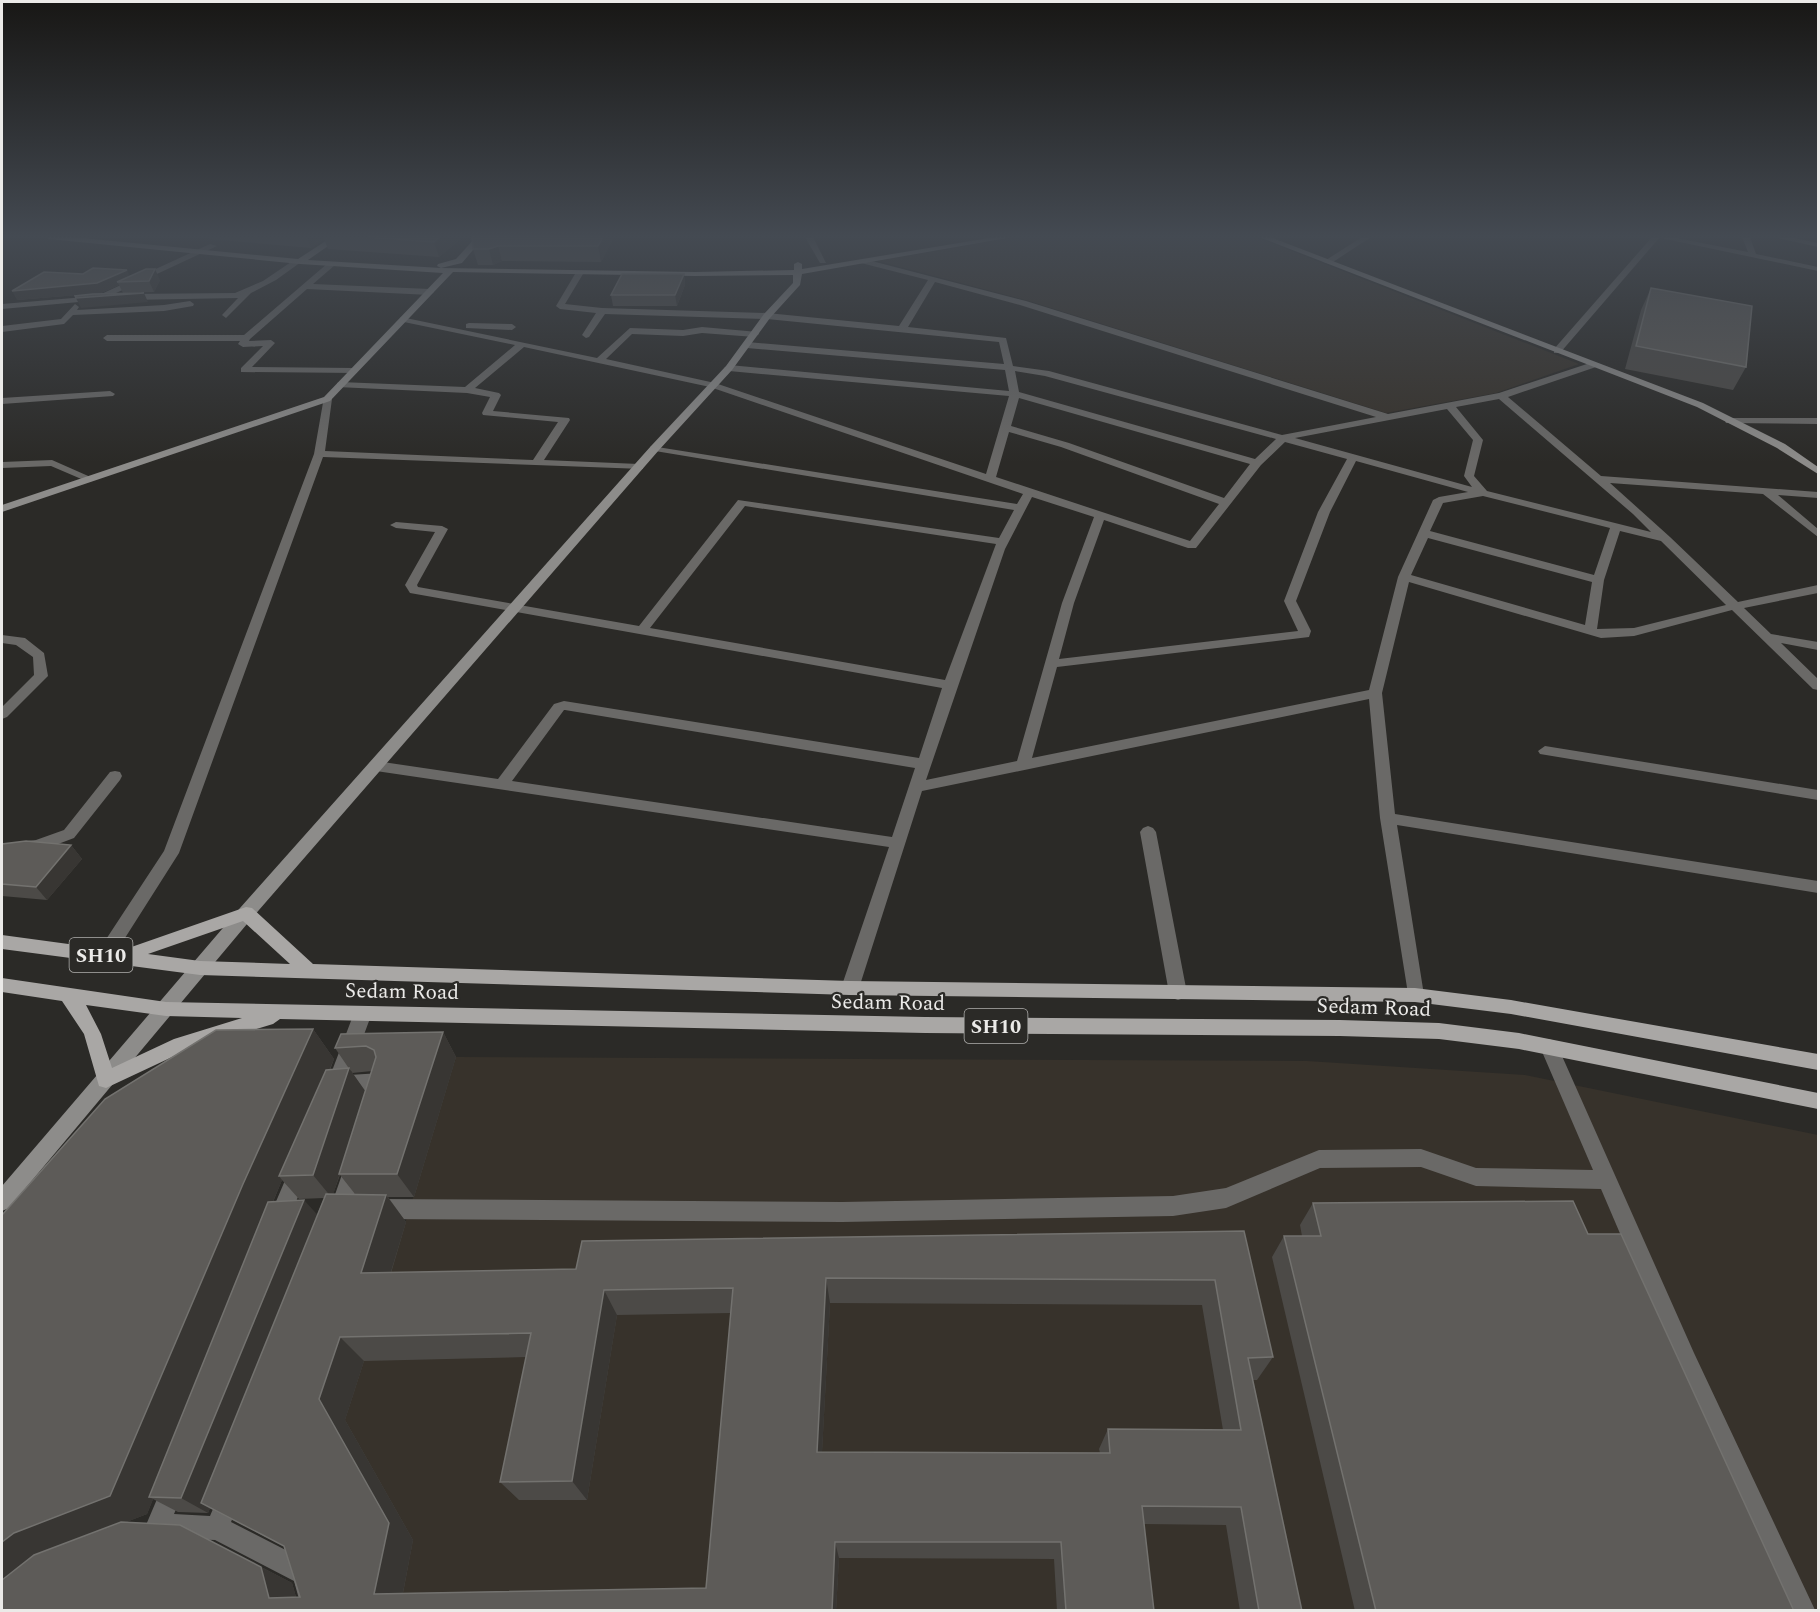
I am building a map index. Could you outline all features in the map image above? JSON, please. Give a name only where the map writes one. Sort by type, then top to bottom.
[{"type":"main road","points":[[113,956],[246,913],[310,972]]},
{"type":"main road","name":"SH10","points":[[2,942],[200,968],[850,988]]},
{"type":"main road","name":"SH10","points":[[2,985],[166,1009]]},
{"type":"main road","name":"Sedam Road","points":[[850,988],[1415,996],[1511,1006],[1818,1062]]},
{"type":"main road","points":[[67,994],[89,1023],[106,1080],[145,1059],[180,1045],[287,1011]]},
{"type":"main road","name":"Sedam Road","points":[[166,1009],[925,1025],[1394,1029],[1477,1035],[1549,1047],[1818,1101]]},
{"type":"street","points":[[2,329],[64,321],[70,313],[85,312]]},
{"type":"street","points":[[270,312],[243,344],[271,343],[244,370],[354,371]]},
{"type":"street","points":[[2,509],[327,399],[411,312]]},
{"type":"street","points":[[586,335],[601,312]]},
{"type":"street","points":[[643,312],[768,316],[1000,338],[1003,340],[1015,394],[990,479]]},
{"type":"street","points":[[2,1201],[246,913],[639,466],[729,368],[771,312]]},
{"type":"street","points":[[902,329],[912,312]]},
{"type":"street","points":[[1053,312],[1388,417]]},
{"type":"street","points":[[1457,312],[1700,405],[1781,446],[1818,471]]},
{"type":"street","points":[[1557,351],[1591,312]]},
{"type":"street","points":[[404,320],[712,385],[1189,546],[1194,545],[1257,464],[1284,437],[1501,396],[1593,365]]},
{"type":"street","points":[[430,325],[512,327]]},
{"type":"street","points":[[599,361],[630,331],[683,333],[702,330],[751,339],[838,365],[1015,394],[1257,464]]},
{"type":"street","points":[[107,338],[246,338]]},
{"type":"street","points":[[467,390],[522,344]]},
{"type":"street","points":[[729,368],[838,365],[1008,368],[1046,373],[1483,493],[1666,539]]},
{"type":"street","points":[[340,385],[467,390],[496,395],[487,413],[565,420],[537,462]]},
{"type":"street","points":[[2,401],[110,394]]},
{"type":"street","points":[[1501,396],[1666,539],[1818,686]]},
{"type":"street","points":[[113,956],[171,853],[319,454],[327,399]]},
{"type":"street","points":[[1450,406],[1478,440],[1469,476],[1483,493]]},
{"type":"street","points":[[1730,421],[1818,421]]},
{"type":"street","points":[[1006,428],[1065,445],[1227,503]]},
{"type":"street","points":[[655,448],[1021,508]]},
{"type":"street","points":[[319,454],[639,466]]},
{"type":"street","points":[[1050,664],[1304,634],[1305,631],[1290,601],[1324,513],[1353,457]]},
{"type":"street","points":[[2,465],[52,463],[90,479]]},
{"type":"street","points":[[1599,479],[1818,495]]},
{"type":"street","points":[[1766,491],[1818,534]]},
{"type":"street","points":[[850,988],[950,685],[1004,542],[1029,492]]},
{"type":"street","points":[[1415,996],[1388,818],[1375,693],[1404,577],[1439,500],[1483,493]]},
{"type":"street","points":[[643,629],[742,502],[1004,542]]},
{"type":"street","points":[[1023,766],[1068,603],[1100,515]]},
{"type":"street","points":[[396,525],[442,529],[411,585],[412,589],[950,685]]},
{"type":"street","points":[[1590,632],[1598,580],[1617,527]]},
{"type":"street","points":[[1424,533],[1598,580]]},
{"type":"street","points":[[1404,577],[1601,634],[1634,632],[1735,606],[1818,589]]},
{"type":"street","points":[[1768,637],[1818,646]]},
{"type":"street","points":[[2,639],[20,641],[39,656],[41,676],[2,714]]},
{"type":"street","points":[[916,787],[1375,693]]},
{"type":"street","points":[[501,784],[559,707],[564,705],[924,764]]},
{"type":"street","points":[[1545,751],[1818,795]]},
{"type":"street","points":[[376,766],[897,843]]},
{"type":"street","points":[[2,850],[37,846],[69,834],[115,776]]},
{"type":"street","points":[[1388,818],[1818,887]]},
{"type":"street","points":[[1148,832],[1179,993]]},
{"type":"street","points":[[327,1105],[363,1013]]},
{"type":"street","points":[[1549,1047],[1686,1361],[1802,1611]]},
{"type":"street","points":[[336,1084],[381,1081],[371,1113]]},
{"type":"street","points":[[332,1231],[361,1145]]},
{"type":"street","points":[[273,1233],[309,1148]]},
{"type":"street","points":[[281,1212],[341,1209],[842,1212],[1173,1206],[1226,1198],[1319,1159],[1421,1158],[1476,1177],[1607,1180]]},
{"type":"street","points":[[180,1471],[148,1529],[217,1528],[304,1573],[315,1611]]},
{"type":"street","points":[[217,1528],[234,1484]]},
{"type":"shaded area","points":[[1065,312],[1447,312],[1579,364],[1496,393],[1386,413]]},
{"type":"shaded area","points":[[456,1057],[1307,1061],[1525,1075],[1818,1135],[1818,1610],[399,1610],[345,1420]]},
{"type":"building","points":[[1645,312],[1751,312],[1746,367],[1636,346]]},
{"type":"building","points":[[26,841],[71,845],[36,887],[2,884],[2,844]]},
{"type":"building","points":[[313,1029],[243,1184],[110,1496],[14,1533],[2,1542],[2,1215],[105,1099],[216,1030]]},
{"type":"building","points":[[443,1032],[397,1174],[339,1174],[376,1057],[374,1050],[366,1046],[335,1048],[341,1034]]},
{"type":"building","points":[[349,1068],[313,1175],[279,1176],[326,1070]]},
{"type":"building","points":[[326,1194],[386,1195],[361,1273],[576,1269],[582,1241],[1244,1231],[1273,1357],[1248,1358],[1302,1611],[1259,1611],[1241,1507],[1142,1506],[1154,1611],[1066,1611],[1061,1542],[835,1542],[832,1611],[2,1611],[2,1580],[34,1555],[121,1522],[180,1525],[261,1567],[269,1598],[300,1597],[284,1546],[201,1503]],"holes":[[[826,1278],[1215,1280],[1241,1430],[1108,1429],[1110,1453],[817,1452]],[[733,1288],[706,1588],[374,1594],[389,1523],[319,1399],[340,1337],[531,1333],[500,1482],[572,1481],[604,1290]]]},
{"type":"building","points":[[304,1200],[181,1498],[149,1497],[268,1202]]},
{"type":"building","points":[[1573,1201],[1588,1234],[1621,1234],[1794,1611],[1376,1611],[1284,1236],[1321,1236],[1313,1203]]}]
